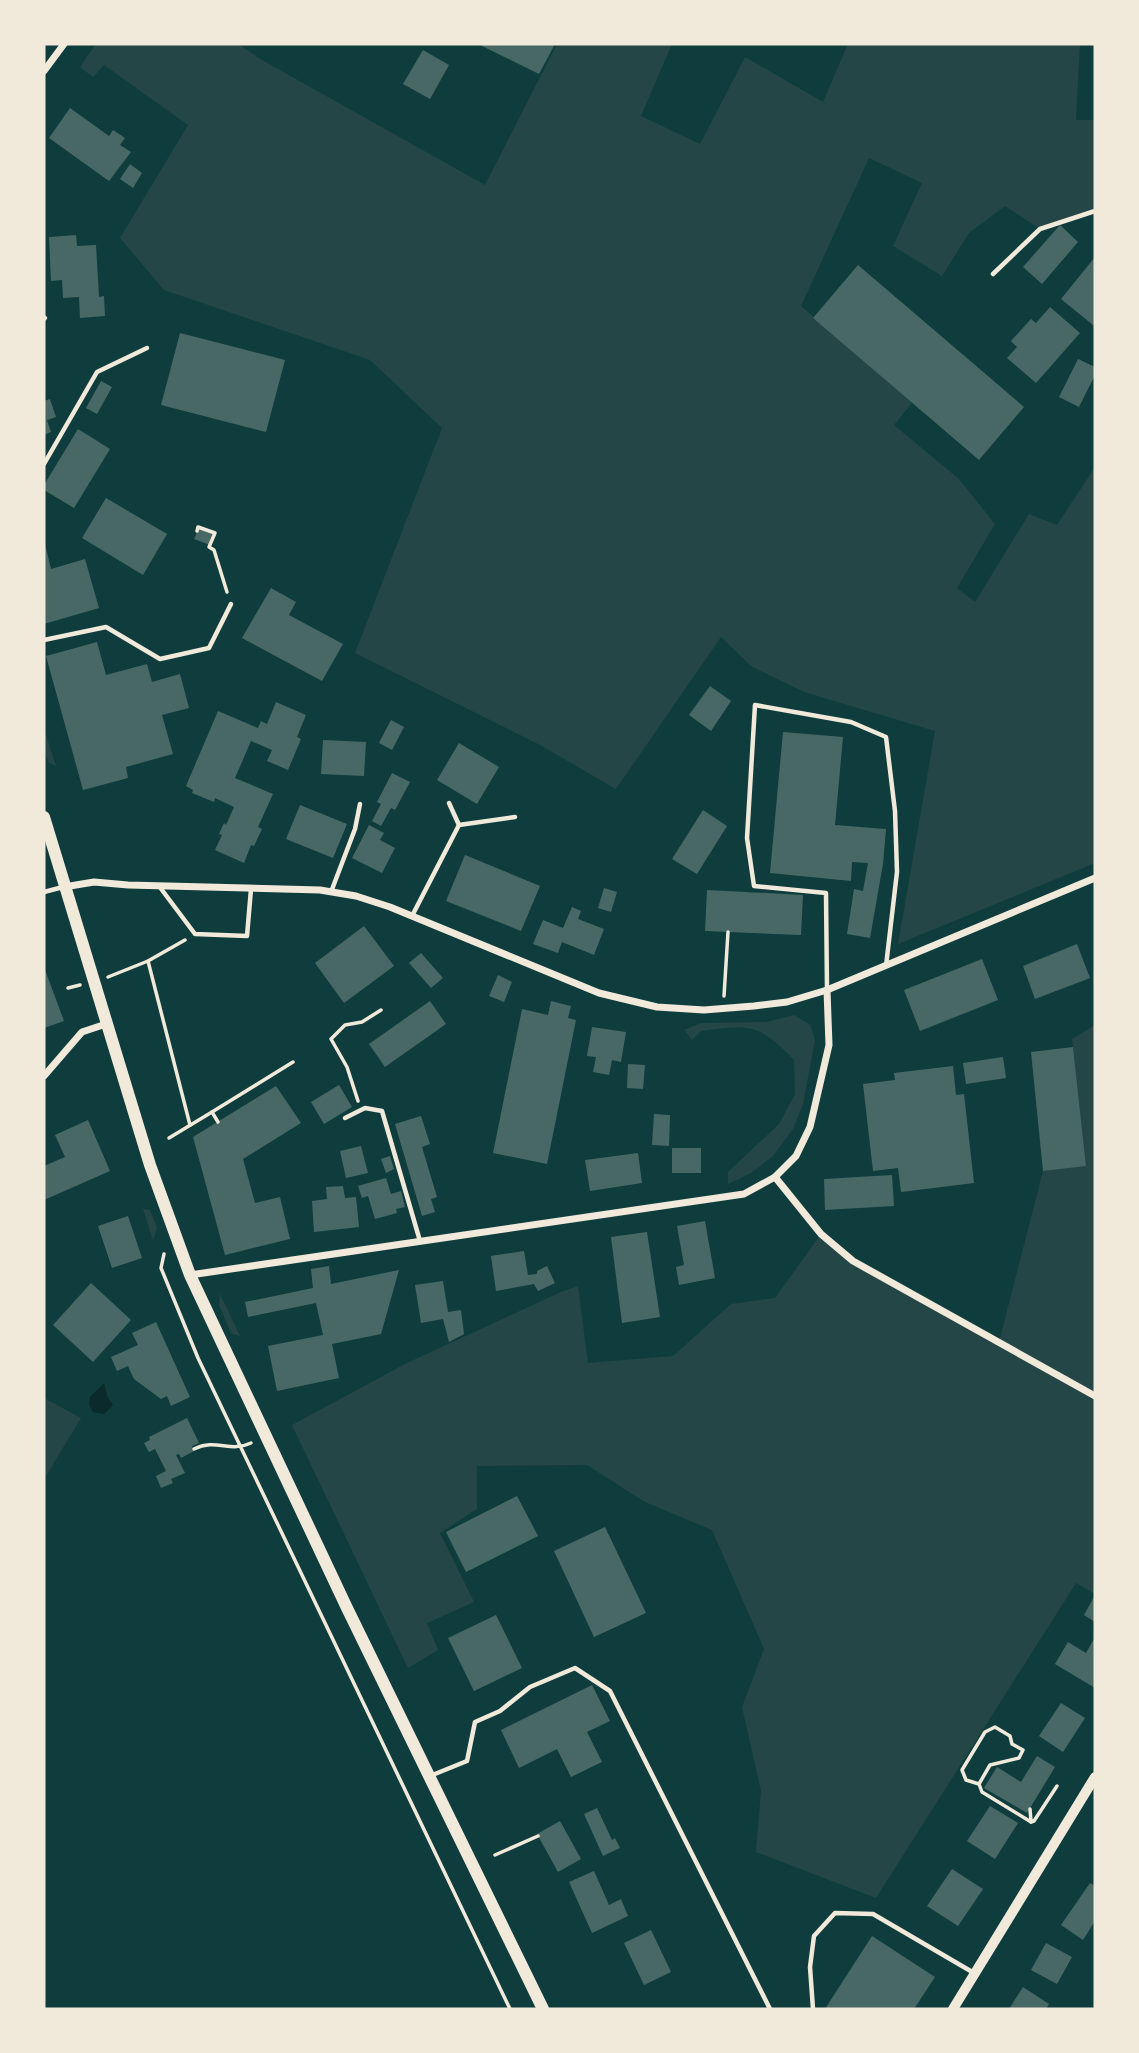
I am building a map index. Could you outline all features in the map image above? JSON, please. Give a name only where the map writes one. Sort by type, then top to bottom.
[{"type":"main road","points":[[44,817],[63,887],[150,1166],[190,1275],[265,1436],[543,2009]]},
{"type":"street","points":[[44,71],[64,44]]},
{"type":"street","points":[[63,887],[94,881],[356,895],[599,993],[657,1007],[704,1010],[787,1002],[827,990],[1095,878]]},
{"type":"street","points":[[190,1275],[744,1194],[775,1177],[796,1156],[810,1127],[829,1045],[827,990]]},
{"type":"street","points":[[44,1076],[82,1032],[106,1024]]},
{"type":"street","points":[[775,1177],[821,1234],[853,1261],[1095,1396]]},
{"type":"street","points":[[953,2009],[1095,1777]]},
{"type":"lane","points":[[993,274],[1040,229],[1095,211]]},
{"type":"lane","points":[[44,464],[97,372],[147,348]]},
{"type":"lane","points":[[44,640],[106,627],[160,659],[209,648],[231,604]]},
{"type":"lane","points":[[827,990],[827,893],[754,886],[747,838],[755,705],[851,722],[886,737],[895,811],[897,872],[886,966]]},
{"type":"lane","points":[[412,916],[458,825],[449,803]]},
{"type":"lane","points":[[331,892],[355,829],[360,804]]},
{"type":"lane","points":[[458,825],[515,817]]},
{"type":"lane","points":[[159,886],[195,934],[247,936],[251,889]]},
{"type":"lane","points":[[44,892],[63,887]]},
{"type":"lane","points":[[345,1118],[365,1108],[382,1111],[420,1242]]},
{"type":"lane","points":[[429,1776],[467,1761],[475,1721],[500,1711],[530,1687],[575,1668],[610,1692],[770,2009]]},
{"type":"lane","points":[[813,2009],[810,1966],[814,1936],[835,1913],[873,1914],[975,1973]]},
{"type":"path","points":[[197,531],[198,527],[215,533],[209,547],[214,550],[231,604]]},
{"type":"path","points":[[723,1008],[728,932]]},
{"type":"path","points":[[119,974],[195,934]]},
{"type":"path","points":[[148,961],[190,1125]]},
{"type":"path","points":[[360,1110],[347,1067],[331,1039],[345,1025],[362,1023],[381,1010]]},
{"type":"path","points":[[169,1138],[293,1062]]},
{"type":"path","points":[[212,1112],[218,1122]]},
{"type":"path","points":[[161,1268],[198,1357],[242,1447],[258,1487],[510,2009]]},
{"type":"path","points":[[194,1449],[204,1444],[242,1447],[265,1436]]},
{"type":"path","points":[[995,1727],[1010,1736],[1012,1744],[1023,1749],[1018,1758],[990,1765],[979,1784],[966,1780],[962,1770],[985,1732],[995,1727]]},
{"type":"path","points":[[979,1784],[982,1792],[1031,1822]]},
{"type":"path","points":[[1031,1822],[1056,1786]]},
{"type":"path","points":[[1030,1809],[1031,1822]]},
{"type":"path","points":[[495,1855],[538,1836]]},
{"type":"shaded area","points":[[96,44],[238,44],[485,185],[557,44],[672,44],[641,116],[700,144],[745,57],[823,102],[848,44],[1080,44],[1076,120],[1095,120],[1095,211],[1040,229],[1005,206],[969,233],[942,276],[893,246],[922,183],[869,158],[801,306],[912,403],[894,425],[959,479],[995,524],[957,588],[975,602],[1029,514],[1057,525],[1095,467],[1095,863],[898,944],[935,731],[804,692],[751,666],[721,637],[616,789],[540,745],[355,653],[442,428],[370,360],[164,290],[120,238],[188,125],[104,65],[93,77],[80,67]]},
{"type":"shaded area","points":[[44,729],[56,766],[49,763],[44,751]]},
{"type":"shaded area","points":[[794,1015],[810,1025],[815,1040],[803,1104],[793,1129],[773,1156],[751,1173],[728,1184],[728,1172],[779,1124],[795,1094],[794,1060],[771,1039],[753,1029],[701,1031],[692,1040],[684,1030],[701,1023],[766,1022]]},
{"type":"shaded area","points":[[1095,1025],[1095,1594],[1076,1583],[876,1898],[756,1852],[761,1791],[742,1707],[764,1649],[712,1530],[645,1502],[587,1465],[477,1466],[477,1509],[440,1533],[474,1602],[427,1623],[438,1650],[408,1668],[292,1425],[405,1364],[578,1286],[588,1363],[673,1356],[731,1304],[775,1298],[821,1234],[853,1261],[999,1342],[1043,1171],[1086,1165],[1072,1039]]},
{"type":"shaded area","points":[[143,1209],[150,1210],[157,1228],[153,1240]]},
{"type":"shaded area","points":[[220,1294],[240,1336],[231,1333],[219,1305]]},
{"type":"shaded area","points":[[104,1383],[113,1405],[104,1414],[93,1412],[89,1405],[90,1397]]},
{"type":"shaded area","points":[[44,1398],[81,1418],[44,1479]]},
{"type":"building","points":[[478,44],[555,44],[539,74]]},
{"type":"building","points":[[423,50],[449,65],[430,99],[403,84]]},
{"type":"building","points":[[70,108],[109,136],[113,130],[125,138],[120,145],[131,152],[109,181],[49,138]]},
{"type":"building","points":[[130,164],[142,173],[133,188],[120,179]]},
{"type":"building","points":[[1060,225],[1078,242],[1042,284],[1023,267]]},
{"type":"building","points":[[76,235],[77,246],[96,245],[99,297],[104,296],[105,316],[80,318],[79,297],[63,298],[62,280],[51,281],[49,237]]},
{"type":"building","points":[[1095,257],[1095,323],[1093,325],[1061,299]]},
{"type":"building","points":[[858,265],[1024,407],[979,460],[813,318]]},
{"type":"building","points":[[1050,307],[1080,333],[1036,383],[1007,358],[1017,347],[1011,341],[1031,319],[1036,323]]},
{"type":"building","points":[[180,333],[285,360],[266,432],[161,405]]},
{"type":"building","points":[[1078,359],[1095,367],[1095,375],[1079,407],[1059,397]]},
{"type":"building","points":[[101,381],[112,387],[97,414],[86,408]]},
{"type":"building","points":[[50,399],[56,417],[47,420],[51,432],[44,435],[44,401]]},
{"type":"building","points":[[78,429],[110,449],[74,508],[44,490],[44,485]]},
{"type":"building","points":[[106,498],[167,534],[143,575],[82,538]]},
{"type":"building","points":[[199,528],[214,533],[210,545],[194,539]]},
{"type":"building","points":[[45,544],[51,569],[85,559],[99,608],[44,624]]},
{"type":"building","points":[[271,588],[296,602],[289,615],[343,644],[322,681],[242,638]]},
{"type":"building","points":[[97,642],[106,675],[147,664],[152,682],[180,674],[189,708],[162,715],[173,754],[126,767],[128,778],[83,790],[46,656]]},
{"type":"building","points":[[710,686],[731,701],[711,731],[689,715]]},
{"type":"building","points":[[276,702],[306,715],[297,737],[301,739],[288,770],[267,761],[272,750],[251,741],[235,778],[273,794],[258,827],[262,829],[254,846],[251,845],[244,863],[215,850],[222,835],[219,834],[234,807],[215,798],[214,802],[192,793],[193,790],[186,786],[218,711],[258,728],[261,721],[267,724]]},
{"type":"building","points":[[391,720],[404,727],[392,750],[379,743]]},
{"type":"building","points":[[783,732],[843,737],[835,825],[886,829],[883,864],[870,938],[847,934],[854,889],[863,891],[868,863],[852,862],[851,881],[770,873]]},
{"type":"building","points":[[323,740],[366,742],[364,776],[321,774]]},
{"type":"building","points":[[459,743],[499,767],[477,804],[437,780]]},
{"type":"building","points":[[392,773],[410,782],[395,810],[391,808],[381,826],[372,821],[381,804],[377,802]]},
{"type":"building","points":[[300,805],[347,824],[333,858],[286,839]]},
{"type":"building","points":[[703,810],[727,826],[697,874],[672,859]]},
{"type":"building","points":[[369,825],[384,833],[380,840],[395,848],[382,873],[352,858]]},
{"type":"building","points":[[465,855],[540,886],[521,931],[446,901]]},
{"type":"building","points":[[604,888],[617,892],[611,912],[598,908]]},
{"type":"building","points":[[707,890],[803,895],[801,935],[705,931]]},
{"type":"building","points":[[572,907],[581,911],[578,919],[604,929],[594,955],[562,942],[558,953],[533,944],[543,920],[563,928]]},
{"type":"building","points":[[364,926],[394,966],[344,1003],[315,963]]},
{"type":"building","points":[[1077,944],[1090,978],[1035,999],[1023,966]]},
{"type":"building","points":[[421,953],[443,978],[431,988],[409,963]]},
{"type":"building","points":[[982,959],[998,1000],[920,1031],[904,990]]},
{"type":"building","points":[[44,967],[64,1021],[44,1028]]},
{"type":"building","points":[[498,975],[512,982],[504,1002],[489,996]]},
{"type":"building","points":[[430,1001],[446,1024],[385,1067],[369,1044]]},
{"type":"building","points":[[551,1001],[571,1006],[568,1018],[576,1020],[547,1164],[493,1153],[522,1009],[548,1015]]},
{"type":"building","points":[[592,1027],[626,1032],[621,1062],[612,1060],[609,1075],[593,1072],[596,1057],[587,1056]]},
{"type":"building","points":[[1073,1047],[1086,1166],[1043,1171],[1031,1052]]},
{"type":"building","points":[[1003,1057],[1006,1078],[966,1084],[963,1063]]},
{"type":"building","points":[[628,1064],[645,1065],[643,1089],[627,1088]]},
{"type":"building","points":[[953,1066],[956,1095],[964,1094],[974,1183],[901,1192],[898,1168],[873,1171],[863,1084],[895,1080],[894,1073]]},
{"type":"building","points":[[339,1085],[352,1107],[324,1124],[311,1102]]},
{"type":"building","points":[[276,1086],[301,1123],[243,1159],[255,1203],[280,1197],[290,1239],[225,1255],[193,1137]]},
{"type":"building","points":[[654,1114],[670,1115],[669,1146],[652,1145]]},
{"type":"building","points":[[421,1116],[430,1144],[422,1147],[437,1197],[431,1199],[435,1212],[422,1216],[395,1124]]},
{"type":"building","points":[[88,1120],[110,1171],[44,1200],[44,1166],[65,1157],[55,1135]]},
{"type":"building","points":[[361,1146],[368,1173],[346,1178],[340,1151]]},
{"type":"building","points":[[672,1148],[701,1148],[701,1173],[672,1173]]},
{"type":"building","points":[[638,1153],[642,1183],[590,1191],[585,1160]]},
{"type":"building","points":[[390,1156],[394,1169],[386,1173],[381,1159]]},
{"type":"building","points":[[892,1175],[894,1206],[825,1210],[824,1179]]},
{"type":"building","points":[[386,1178],[391,1194],[401,1191],[405,1207],[396,1209],[397,1213],[375,1219],[368,1196],[362,1198],[358,1186]]},
{"type":"building","points":[[343,1186],[345,1198],[356,1197],[359,1227],[314,1232],[312,1201],[327,1199],[326,1187]]},
{"type":"building","points":[[128,1216],[142,1258],[112,1268],[98,1226]]},
{"type":"building","points":[[705,1221],[715,1278],[679,1285],[676,1267],[684,1265],[677,1226]]},
{"type":"building","points":[[647,1232],[660,1317],[622,1323],[611,1237]]},
{"type":"building","points":[[524,1251],[528,1275],[537,1274],[537,1271],[547,1266],[555,1283],[538,1291],[534,1284],[496,1291],[491,1256]]},
{"type":"building","points":[[329,1266],[331,1284],[399,1270],[381,1334],[332,1344],[339,1378],[277,1391],[268,1346],[323,1335],[316,1303],[248,1317],[245,1302],[313,1288],[311,1269]]},
{"type":"building","points":[[443,1281],[448,1312],[461,1310],[464,1334],[449,1342],[443,1319],[421,1323],[415,1285]]},
{"type":"building","points":[[91,1283],[131,1320],[93,1362],[53,1325]]},
{"type":"building","points":[[156,1322],[190,1397],[171,1406],[167,1396],[161,1399],[134,1379],[128,1366],[117,1371],[111,1357],[138,1345],[132,1333]]},
{"type":"building","points":[[187,1418],[199,1443],[192,1446],[194,1451],[181,1458],[179,1454],[176,1455],[185,1473],[171,1479],[173,1483],[161,1488],[156,1476],[166,1471],[155,1449],[149,1452],[144,1443],[150,1440],[149,1437]]},
{"type":"building","points":[[517,1496],[538,1536],[466,1572],[446,1532]]},
{"type":"building","points":[[605,1527],[646,1613],[594,1637],[554,1551]]},
{"type":"building","points":[[1095,1595],[1095,1622],[1084,1615]]},
{"type":"building","points":[[496,1615],[522,1668],[474,1691],[448,1638]]},
{"type":"building","points":[[1095,1637],[1095,1688],[1055,1664],[1068,1642],[1086,1653]]},
{"type":"building","points":[[592,1685],[610,1721],[587,1732],[602,1762],[571,1777],[557,1749],[519,1768],[501,1730]]},
{"type":"building","points":[[1061,1703],[1085,1718],[1063,1752],[1039,1736]]},
{"type":"building","points":[[1037,1756],[1055,1767],[1027,1813],[984,1788],[997,1767],[1021,1782]]},
{"type":"building","points":[[990,1806],[1018,1823],[995,1859],[967,1841]]},
{"type":"building","points":[[597,1808],[612,1840],[615,1838],[620,1848],[603,1856],[584,1814]]},
{"type":"building","points":[[560,1821],[581,1859],[558,1872],[537,1834]]},
{"type":"building","points":[[952,1869],[983,1889],[958,1926],[927,1906]]},
{"type":"building","points":[[594,1871],[609,1905],[621,1899],[628,1916],[592,1933],[569,1882]]},
{"type":"building","points":[[1090,1883],[1095,1886],[1095,1921],[1083,1940],[1061,1925]]},
{"type":"building","points":[[651,1930],[671,1972],[644,1985],[624,1943]]},
{"type":"building","points":[[872,1936],[935,1977],[914,2009],[825,2009]]},
{"type":"building","points":[[1046,1943],[1072,1957],[1057,1984],[1031,1970]]},
{"type":"building","points":[[1023,1987],[1049,2004],[1046,2009],[1009,2009]]}]
